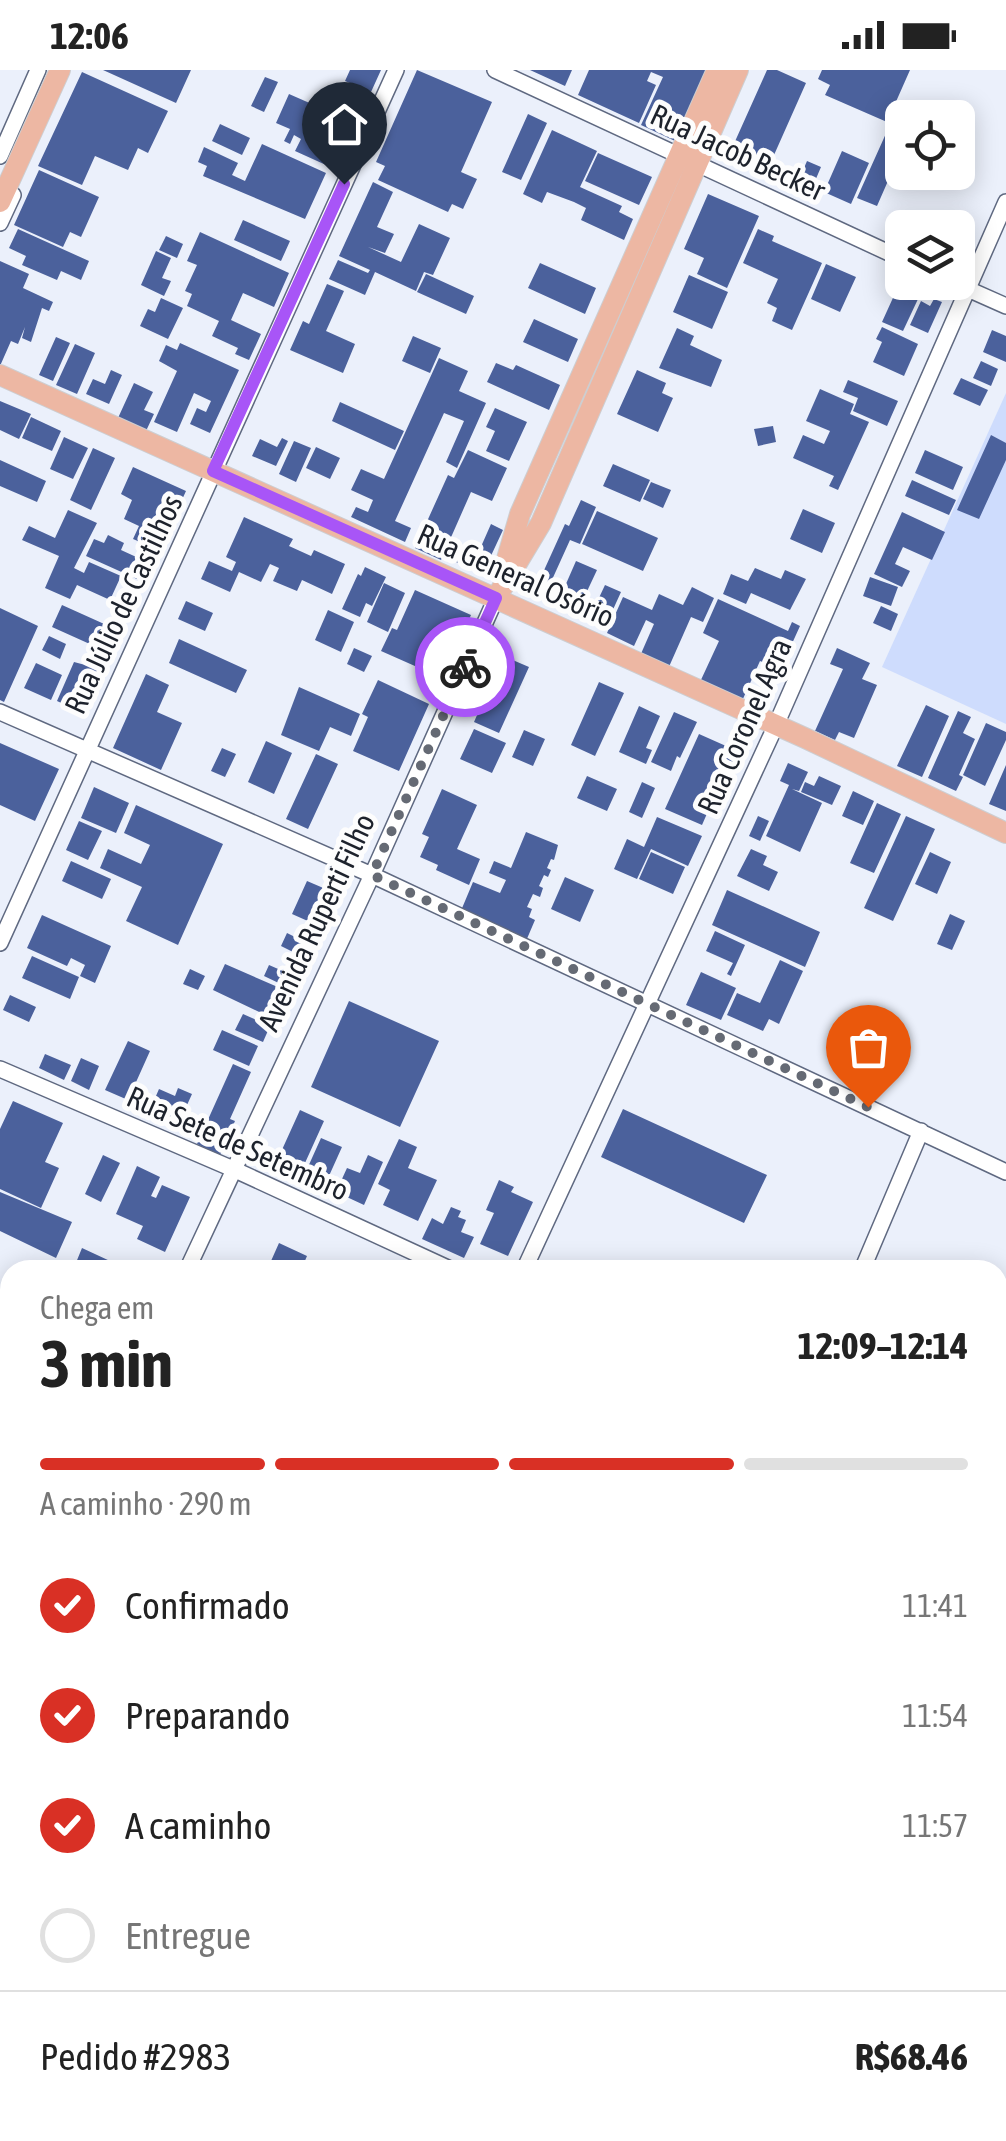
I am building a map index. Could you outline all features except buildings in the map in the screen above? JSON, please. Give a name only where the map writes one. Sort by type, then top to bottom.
[{"type":"main road","points":[[0,202],[12,136],[60,70]]},
{"type":"main road","name":"Avenida Ruperti Filho","points":[[687,159],[717,70]]},
{"type":"main road","name":"Avenida Ruperti Filho","points":[[496,598],[520,514],[687,159],[738,70]]},
{"type":"main road","name":"Rua General Osório","points":[[0,375],[1006,833]]},
{"type":"street","points":[[0,156],[38,70]]},
{"type":"street","points":[[0,223],[70,70]]},
{"type":"street","name":"Rua Júlio de Castilhos","points":[[0,943],[396,70]]},
{"type":"street","name":"Rua Jacob Becker","points":[[495,70],[885,251]]},
{"type":"street","name":"Rua Coronel Agra","points":[[975,257],[1006,202]]},
{"type":"street","points":[[975,293],[1006,306]]},
{"type":"street","name":"Rua Coronel Agra","points":[[529,1260],[776,725],[953,300]]},
{"type":"street","name":"Avenida Ruperti Filho","points":[[192,1260],[496,598]]},
{"type":"street","points":[[0,712],[372,875],[1006,1172]]},
{"type":"street","name":"Rua Sete de Setembro","points":[[0,1069],[233,1169],[430,1260]]},
{"type":"street","points":[[866,1260],[922,1132]]},
{"type":"shaded area","points":[[1006,393],[1006,724],[882,667]]},
{"type":"way so far","points":[[465,667],[372,875],[868,1107]]},
{"type":"route","points":[[344,184],[213,471],[496,598],[465,667]]}]
